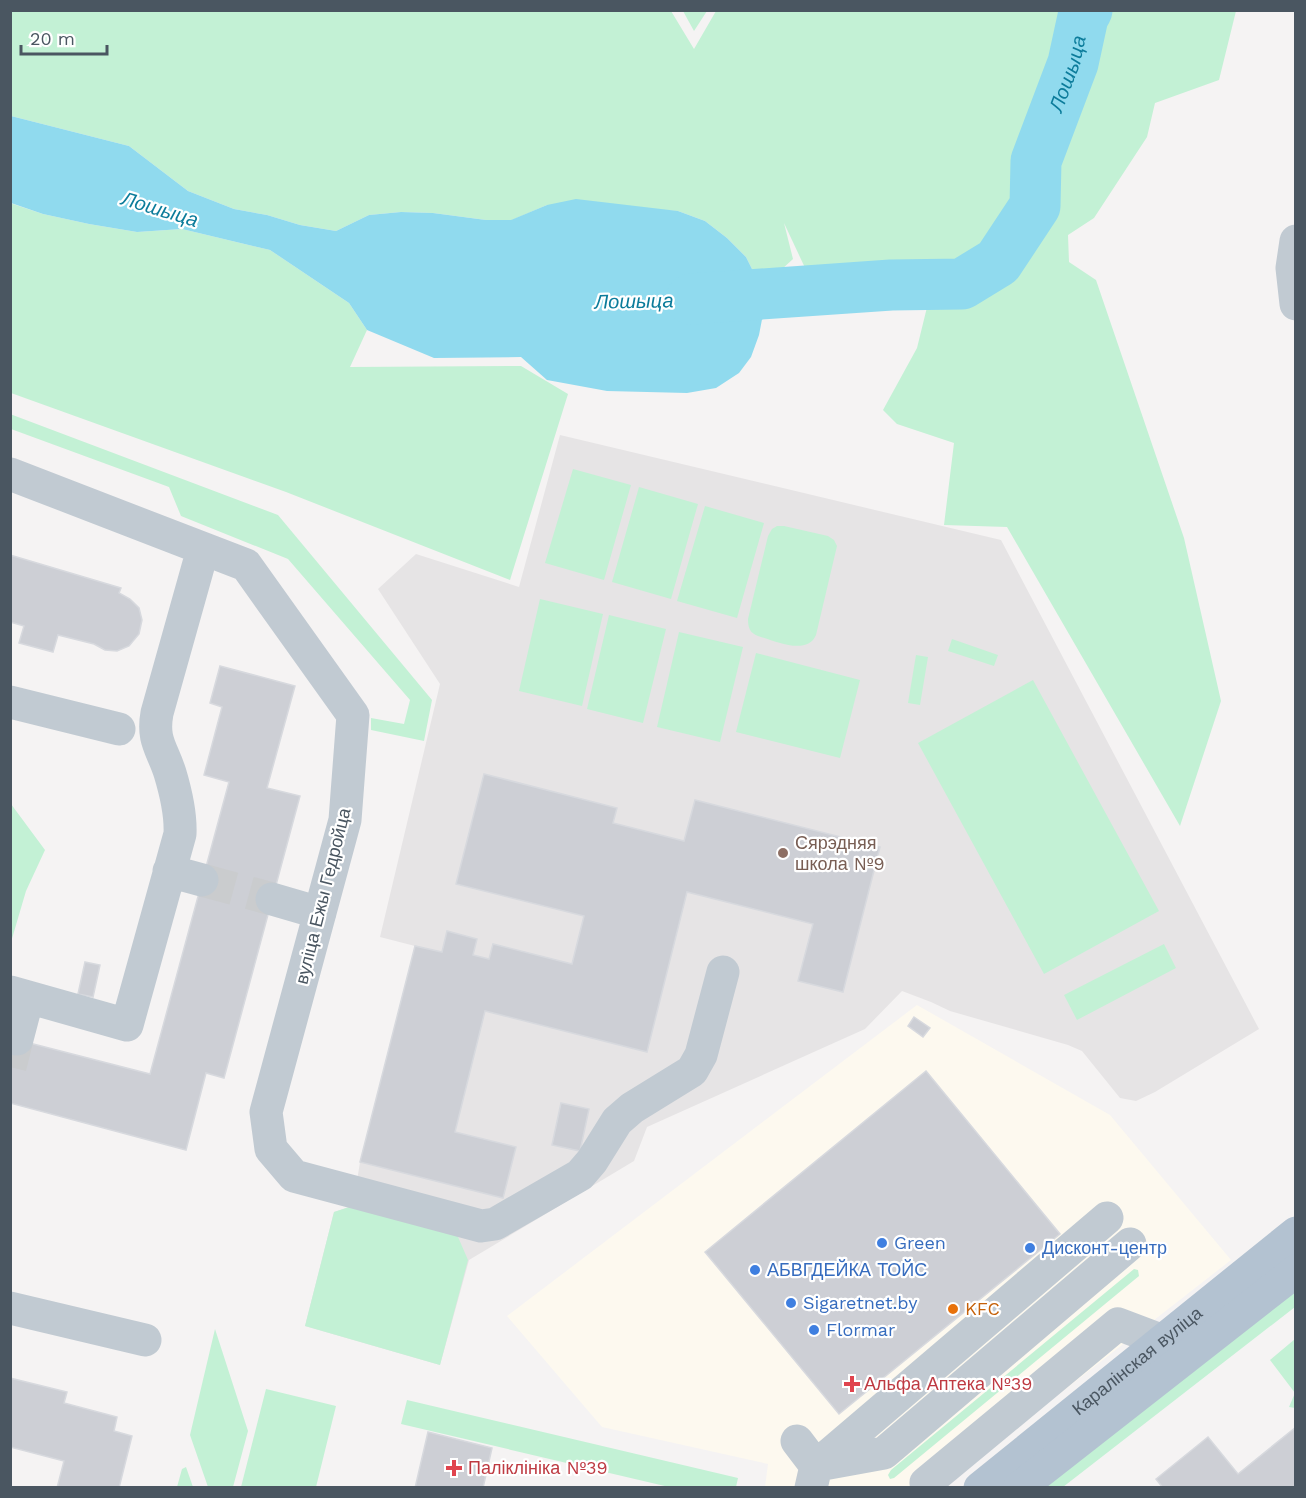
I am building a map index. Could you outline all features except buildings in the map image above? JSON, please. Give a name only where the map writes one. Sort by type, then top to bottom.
[{"type":"main road","name":"Каралінская вуліца","points":[[981,1488],[1296,1233]]},
{"type":"main road","name":"Каралінская вуліца","points":[[1019,1488],[1296,1271]]},
{"type":"street","points":[[1296,241],[1292,268],[1296,303]]},
{"type":"street","name":"вуліца Ежы Гедройца","points":[[10,474],[246,565],[353,715],[345,820],[266,1112],[271,1149],[294,1176],[481,1226],[495,1224],[580,1175],[592,1161],[617,1121],[632,1108],[692,1071],[701,1054],[723,972]]},
{"type":"street","points":[[17,1039],[19,994],[127,1025],[180,834],[181,818],[169,770],[154,730],[156,713],[203,549]]},
{"type":"street","points":[[10,702],[119,729]]},
{"type":"street","points":[[169,871],[202,880]]},
{"type":"street","points":[[272,899],[320,913]]},
{"type":"street","points":[[808,1465],[973,1332],[1107,1218]]},
{"type":"street","points":[[808,1465],[884,1453],[1130,1244]]},
{"type":"street","points":[[10,1308],[145,1340]]},
{"type":"street","points":[[927,1488],[926,1483],[1118,1324],[1163,1341]]},
{"type":"street","points":[[973,1332],[995,1359]]},
{"type":"shaded area","name":"Сярэдняя школа №9","points":[[560,435],[1001,540],[1259,1029],[1155,1092],[1136,1101],[1120,1098],[1082,1051],[950,1011],[902,991],[865,1029],[647,1127],[634,1161],[469,1260],[440,1365],[305,1326],[334,1212],[353,1206],[360,1162],[415,946],[380,937],[440,684],[378,589],[416,554],[519,587]]},
{"type":"shaded area","points":[[917,1005],[1110,1115],[1231,1260],[1040,1409],[945,1487],[765,1487],[768,1464],[602,1427],[507,1316]]},
{"type":"green space","points":[[10,11],[671,11],[694,49],[716,11],[1236,11],[1219,80],[1155,103],[1147,137],[1094,218],[1068,235],[1069,262],[1096,280],[1184,538],[1221,701],[1180,826],[1007,527],[944,525],[954,443],[897,424],[883,410],[917,348],[930,295],[851,292],[814,287],[784,223],[793,259],[781,270],[758,281],[746,257],[727,238],[705,221],[678,211],[547,205],[512,220],[486,220],[433,213],[401,212],[369,215],[336,231],[234,209],[188,191],[129,146],[11,116]]},
{"type":"green space","points":[[683,11],[707,11],[694,31]]},
{"type":"green space","points":[[10,203],[43,214],[89,224],[137,232],[182,229],[270,250],[349,303],[367,330],[350,367],[521,366],[568,394],[510,580],[286,492],[11,393]]},
{"type":"green space","points":[[10,414],[278,515],[432,700],[424,741],[371,730],[371,718],[404,724],[410,700],[288,559],[181,516],[169,487],[11,429]]},
{"type":"green space","points":[[573,469],[631,485],[604,580],[545,563]]},
{"type":"green space","points":[[639,487],[698,504],[671,599],[612,582]]},
{"type":"green space","points":[[705,506],[764,523],[737,618],[677,601]]},
{"type":"green space","points":[[777,526],[828,536],[837,546],[816,635],[806,645],[790,645],[755,635],[748,625],[768,536]]},
{"type":"green space","points":[[540,599],[603,614],[582,706],[519,691]]},
{"type":"green space","points":[[609,615],[666,629],[643,723],[587,709]]},
{"type":"green space","points":[[679,632],[743,647],[720,742],[657,727]]},
{"type":"green space","points":[[952,639],[998,655],[994,666],[948,651]]},
{"type":"green space","points":[[756,653],[860,680],[840,758],[736,732]]},
{"type":"green space","points":[[916,655],[928,657],[920,705],[908,703]]},
{"type":"green space","points":[[1033,680],[1159,911],[1044,974],[918,743]]},
{"type":"green space","points":[[11,804],[45,850],[26,891],[11,942]]},
{"type":"green space","points":[[1164,944],[1176,968],[1077,1020],[1064,995]]},
{"type":"green space","points":[[352,1206],[455,1230],[468,1260],[440,1365],[305,1326],[334,1212]]},
{"type":"green space","points":[[1134,1269],[1138,1270],[1139,1276],[890,1479],[888,1475],[891,1470]]},
{"type":"green space","points":[[1292,1288],[1295,1293],[1295,1307],[1063,1487],[1038,1488]]},
{"type":"green space","points":[[215,1329],[248,1431],[233,1487],[208,1487],[190,1435]]},
{"type":"green space","points":[[1295,1339],[1295,1393],[1270,1360]]},
{"type":"green space","points":[[266,1389],[336,1406],[316,1487],[241,1487]]},
{"type":"green space","points":[[1295,1393],[1295,1408],[1289,1407]]},
{"type":"green space","points":[[407,1400],[738,1478],[736,1487],[669,1487],[401,1424]]},
{"type":"green space","points":[[186,1467],[193,1487],[177,1487],[182,1469]]},
{"type":"water","points":[[11,116],[129,146],[188,191],[234,209],[336,231],[369,215],[401,212],[433,213],[486,220],[511,220],[547,205],[576,199],[678,211],[705,221],[746,257],[758,281],[764,309],[759,335],[751,357],[739,373],[716,388],[687,393],[607,391],[547,380],[521,357],[434,358],[367,330],[349,303],[270,250],[182,229],[137,232],[89,224],[43,214],[11,203]]},
{"type":"waterway","name":"Лошыца","points":[[691,299],[891,285],[962,284],[998,262],[1035,206],[1036,161],[1073,63],[1083,17],[1087,10]]},
{"type":"tunnel","points":[[202,880],[272,899]]},
{"type":"tunnel","points":[[10,1067],[17,1039]]},
{"type":"place","name":"Сярэдняя школа №9","points":[[783,853]]},
{"type":"place","name":"Green","points":[[882,1243]]},
{"type":"place","name":"Дисконт-центр","points":[[1030,1248]]},
{"type":"place","name":"АБВГДЕЙКА ТОЙС","points":[[755,1270]]},
{"type":"place","name":"Sigaretnet.by","points":[[791,1303]]},
{"type":"place","name":"KFC","points":[[953,1309]]},
{"type":"place","name":"Flormar","points":[[814,1330]]},
{"type":"place","name":"Альфа Аптека №39","points":[[852,1384]]},
{"type":"place","name":"Паліклініка №39","points":[[454,1468]]}]
